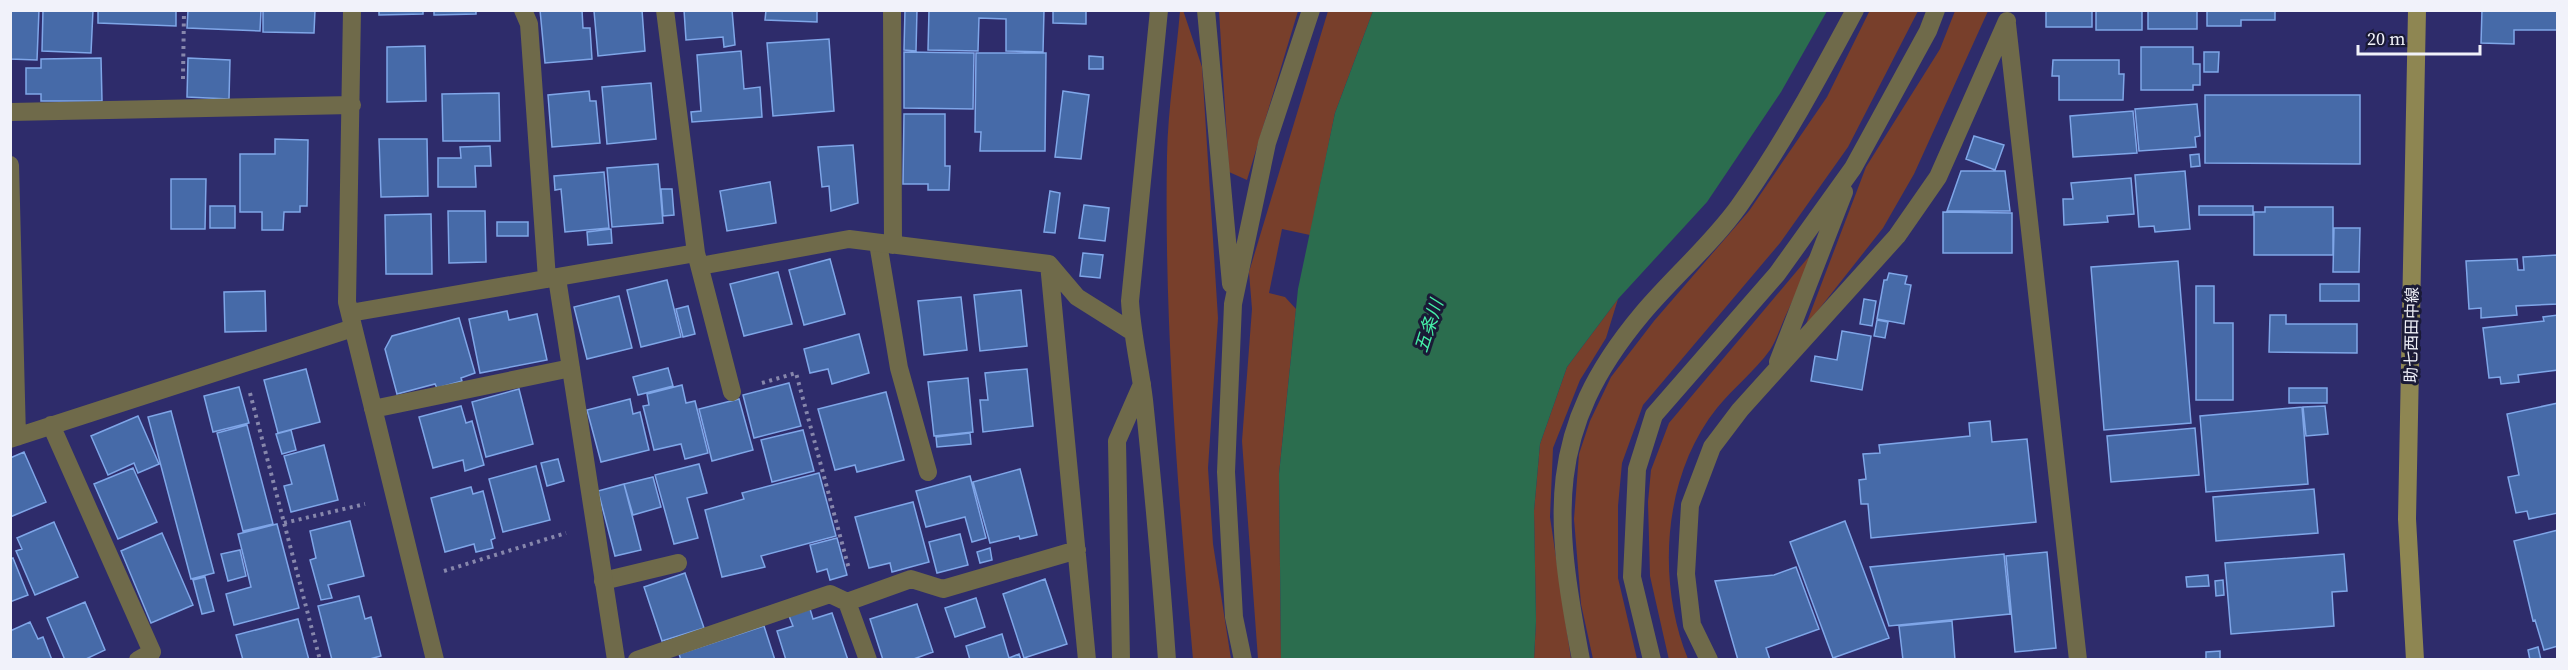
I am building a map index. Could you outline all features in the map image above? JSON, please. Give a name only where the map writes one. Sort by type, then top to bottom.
[{"type":"main road","name":"助七西田中線","points":[[2415,660],[2407,519],[2417,10]]},
{"type":"street","points":[[352,10],[347,302],[435,660]]},
{"type":"street","points":[[523,10],[528,24],[552,278],[571,368],[616,660]]},
{"type":"street","points":[[665,10],[698,260],[732,392]]},
{"type":"street","points":[[892,10],[886,244],[899,368],[928,472]]},
{"type":"street","points":[[1206,10],[1233,304],[1226,472],[1234,617],[1243,660]]},
{"type":"street","points":[[1233,304],[1267,143],[1311,10]]},
{"type":"street","points":[[1581,660],[1571,604],[1562,518],[1565,464],[1575,422],[1597,374],[1641,315],[1738,207],[1810,93],[1854,10]]},
{"type":"street","points":[[1652,660],[1632,577],[1637,469],[1654,415],[1777,274],[1853,168],[1928,31],[1936,10]]},
{"type":"street","points":[[1156,14],[1130,301],[1131,331],[1142,384],[1160,548],[1167,660]]},
{"type":"street","points":[[1710,660],[1692,625],[1686,574],[1690,505],[1712,447],[1774,372],[1897,236],[1938,177],[2009,16]]},
{"type":"street","points":[[2009,16],[2078,660]]},
{"type":"street","points":[[10,112],[352,105]]},
{"type":"street","points":[[10,165],[14,438],[242,363],[351,320],[552,278],[849,239],[1049,264],[1077,297],[1131,331]]},
{"type":"street","points":[[1774,372],[1853,168]]},
{"type":"street","points":[[1049,264],[1087,660]]},
{"type":"street","points":[[373,409],[571,368]]},
{"type":"street","points":[[1121,660],[1117,441],[1142,384]]},
{"type":"street","points":[[51,425],[152,652],[138,660]]},
{"type":"street","points":[[637,660],[830,594],[852,599],[911,579],[943,589],[1077,550]]},
{"type":"street","points":[[603,581],[678,563]]},
{"type":"street","points":[[852,599],[868,660]]},
{"type":"path","points":[[183,109],[184,10]]},
{"type":"path","points":[[242,363],[320,660]]},
{"type":"path","points":[[732,392],[796,373],[852,599]]},
{"type":"path","points":[[284,523],[394,497]]},
{"type":"path","points":[[415,580],[594,525]]},
{"type":"shaded area","points":[[1183,10],[1202,67],[1218,318],[1208,468],[1213,544],[1231,659],[1193,659],[1177,471],[1168,282],[1167,156],[1170,101],[1180,11]]},
{"type":"shaded area","points":[[1870,10],[1918,11],[1848,147],[1780,243],[1643,405],[1622,463],[1618,506],[1618,578],[1637,659],[1593,659],[1581,604],[1574,519],[1579,454],[1590,421],[1611,377],[1654,321],[1749,211],[1827,97]]},
{"type":"shaded area","points":[[1219,11],[1298,11],[1247,180],[1229,172]]},
{"type":"shaded area","points":[[1328,11],[1373,11],[1335,113],[1310,235],[1282,229],[1269,293],[1285,297],[1296,309],[1279,474],[1281,659],[1258,659],[1242,441],[1252,309],[1249,272]]},
{"type":"shaded area","points":[[1955,11],[1988,11],[1914,174],[1883,228],[1805,327],[1866,167],[1940,49]]},
{"type":"shaded area","points":[[1817,247],[1772,346],[1758,365],[1717,408],[1699,435],[1685,465],[1670,529],[1669,563],[1671,596],[1678,629],[1688,659],[1669,660],[1650,576],[1648,502],[1651,470],[1669,423]]},
{"type":"shaded area","points":[[1618,299],[1606,338],[1580,380],[1553,448],[1550,517],[1571,659],[1534,660],[1536,621],[1534,511],[1540,444],[1567,367]]},
{"type":"water","name":"五条川","points":[[1373,11],[1827,11],[1781,92],[1707,202],[1618,299],[1567,367],[1540,444],[1534,511],[1536,621],[1534,659],[1281,659],[1279,474],[1298,289],[1335,113]]},
{"type":"building","points":[[10,10],[39,10],[37,60],[10,59]]},
{"type":"building","points":[[43,10],[93,10],[91,53],[42,51]]},
{"type":"building","points":[[98,10],[176,10],[176,26],[98,23]]},
{"type":"building","points":[[188,10],[261,10],[260,31],[187,28]]},
{"type":"building","points":[[263,10],[315,10],[314,33],[263,32]]},
{"type":"building","points":[[379,10],[423,10],[423,14],[379,15]]},
{"type":"building","points":[[434,10],[476,10],[476,14],[434,15]]},
{"type":"building","points":[[540,10],[582,10],[583,28],[590,28],[592,59],[545,63]]},
{"type":"building","points":[[642,10],[645,51],[598,56],[594,11]]},
{"type":"building","points":[[684,10],[732,10],[735,45],[724,47],[723,37],[686,40]]},
{"type":"building","points":[[766,10],[817,10],[817,22],[765,20]]},
{"type":"building","points":[[905,10],[917,10],[916,51],[904,50]]},
{"type":"building","points":[[929,10],[1044,10],[1043,52],[1006,51],[1006,19],[979,18],[978,51],[928,50]]},
{"type":"building","points":[[1053,10],[1086,10],[1086,24],[1053,23]]},
{"type":"building","points":[[2046,10],[2092,10],[2092,27],[2046,27]]},
{"type":"building","points":[[2096,10],[2142,10],[2142,30],[2096,30]]},
{"type":"building","points":[[2148,10],[2197,10],[2197,29],[2148,29]]},
{"type":"building","points":[[2207,10],[2275,10],[2275,20],[2241,20],[2241,26],[2207,26]]},
{"type":"building","points":[[2482,10],[2558,10],[2558,30],[2514,30],[2514,44],[2481,43]]},
{"type":"building","points":[[829,39],[834,111],[773,116],[767,43]]},
{"type":"building","points":[[425,46],[426,101],[387,102],[387,47]]},
{"type":"building","points":[[2141,47],[2193,47],[2193,64],[2200,64],[2200,85],[2193,85],[2193,90],[2141,90]]},
{"type":"building","points":[[741,51],[744,89],[760,87],[762,117],[692,122],[691,112],[701,111],[697,55]]},
{"type":"building","points":[[904,52],[974,53],[973,109],[904,108]]},
{"type":"building","points":[[2204,52],[2219,52],[2218,72],[2204,72]]},
{"type":"building","points":[[976,53],[1046,53],[1045,151],[980,151],[981,132],[975,132]]},
{"type":"building","points":[[1089,56],[1103,57],[1103,69],[1089,69]]},
{"type":"building","points":[[101,58],[102,101],[41,101],[41,94],[26,94],[26,68],[41,68],[41,59]]},
{"type":"building","points":[[188,58],[230,60],[229,99],[187,97]]},
{"type":"building","points":[[2053,60],[2119,60],[2119,74],[2124,74],[2123,100],[2059,100],[2059,76],[2052,76]]},
{"type":"building","points":[[651,83],[656,139],[607,144],[602,87]]},
{"type":"building","points":[[589,91],[590,101],[596,101],[600,143],[552,147],[548,95]]},
{"type":"building","points":[[1063,91],[1089,95],[1081,159],[1055,157]]},
{"type":"building","points":[[499,93],[500,141],[443,141],[442,94]]},
{"type":"building","points":[[2205,95],[2360,95],[2360,164],[2205,163]]},
{"type":"building","points":[[2197,104],[2200,136],[2195,137],[2196,147],[2139,151],[2135,109]]},
{"type":"building","points":[[2133,111],[2137,153],[2073,157],[2070,116]]},
{"type":"building","points":[[904,114],[945,114],[945,166],[950,166],[949,190],[928,190],[928,184],[903,184]]},
{"type":"building","points":[[1974,136],[2004,145],[1995,170],[1966,159]]},
{"type":"building","points":[[275,139],[308,140],[307,206],[300,206],[300,212],[284,212],[283,230],[262,230],[262,212],[240,212],[240,154],[275,154]]},
{"type":"building","points":[[379,139],[427,139],[428,196],[381,197]]},
{"type":"building","points":[[853,145],[858,203],[831,211],[829,186],[822,187],[818,147]]},
{"type":"building","points":[[490,146],[491,166],[475,166],[476,187],[438,187],[438,158],[461,158],[460,147]]},
{"type":"building","points":[[2199,154],[2200,166],[2191,167],[2190,155]]},
{"type":"building","points":[[658,164],[663,223],[612,227],[607,168]]},
{"type":"building","points":[[1961,171],[2005,171],[2010,211],[1947,211]]},
{"type":"building","points":[[2185,171],[2190,229],[2155,232],[2154,226],[2139,227],[2135,175]]},
{"type":"building","points":[[604,172],[609,228],[565,232],[561,189],[555,190],[554,176]]},
{"type":"building","points":[[2131,178],[2134,214],[2107,216],[2108,222],[2064,225],[2063,199],[2073,199],[2071,183]]},
{"type":"building","points":[[171,179],[206,179],[205,229],[171,229]]},
{"type":"building","points":[[770,182],[776,223],[727,231],[720,191]]},
{"type":"building","points":[[661,189],[672,189],[674,215],[663,216]]},
{"type":"building","points":[[1050,191],[1060,193],[1055,233],[1044,232]]},
{"type":"building","points":[[1084,205],[1109,208],[1105,241],[1079,238]]},
{"type":"building","points":[[210,206],[235,206],[235,228],[210,228]]},
{"type":"building","points":[[2199,206],[2253,206],[2253,215],[2199,215]]},
{"type":"building","points":[[2265,207],[2333,207],[2333,255],[2254,255],[2254,212],[2265,212]]},
{"type":"building","points":[[448,211],[485,211],[486,262],[449,263]]},
{"type":"building","points":[[1943,212],[2012,213],[2012,253],[1943,253]]},
{"type":"building","points":[[431,214],[432,274],[386,274],[385,215]]},
{"type":"building","points":[[497,222],[528,222],[528,236],[497,236]]},
{"type":"building","points":[[2334,228],[2360,228],[2359,272],[2333,272]]},
{"type":"building","points":[[611,229],[612,243],[588,245],[587,232]]},
{"type":"building","points":[[1083,253],[1103,255],[1100,278],[1080,276]]},
{"type":"building","points":[[2557,255],[2558,304],[2516,306],[2517,315],[2481,318],[2481,308],[2469,309],[2466,261],[2517,259],[2518,270],[2524,270],[2523,257]]},
{"type":"building","points":[[830,259],[845,314],[804,325],[789,270]]},
{"type":"building","points":[[2178,261],[2191,423],[2104,430],[2091,267]]},
{"type":"building","points":[[778,272],[792,324],[744,336],[730,284]]},
{"type":"building","points":[[1889,273],[1907,276],[1905,284],[1911,285],[1904,324],[1877,319],[1884,280],[1887,280]]},
{"type":"building","points":[[667,280],[681,337],[641,347],[627,290]]},
{"type":"building","points":[[2320,284],[2359,284],[2359,301],[2320,301]]},
{"type":"building","points":[[2196,286],[2214,286],[2214,323],[2233,323],[2233,400],[2196,400]]},
{"type":"building","points":[[1021,290],[1027,346],[980,351],[974,295]]},
{"type":"building","points":[[265,291],[266,331],[225,332],[224,292]]},
{"type":"building","points":[[619,296],[632,348],[587,359],[574,307]]},
{"type":"building","points":[[961,297],[967,350],[924,355],[918,301]]},
{"type":"building","points":[[1864,299],[1876,301],[1872,326],[1860,324]]},
{"type":"building","points":[[688,306],[695,334],[683,337],[676,309]]},
{"type":"building","points":[[507,311],[509,320],[537,314],[547,360],[480,373],[469,319]]},
{"type":"building","points":[[2270,315],[2286,315],[2286,324],[2357,324],[2357,353],[2269,352]]},
{"type":"building","points":[[2558,315],[2558,370],[2518,375],[2519,382],[2501,384],[2500,377],[2489,378],[2483,328],[2544,321],[2543,317]]},
{"type":"building","points":[[459,318],[475,373],[461,378],[462,381],[437,388],[435,384],[397,394],[385,349],[392,336]]},
{"type":"building","points":[[1877,320],[1888,322],[1885,338],[1874,336]]},
{"type":"building","points":[[1842,331],[1871,336],[1862,390],[1811,381],[1815,356],[1837,360]]},
{"type":"building","points":[[859,334],[869,373],[832,384],[828,369],[810,373],[804,349]]},
{"type":"building","points":[[668,368],[673,386],[638,395],[633,377]]},
{"type":"building","points":[[306,369],[320,422],[278,433],[264,380]]},
{"type":"building","points":[[1027,369],[1033,426],[983,432],[980,400],[988,400],[985,373]]},
{"type":"building","points":[[968,378],[973,432],[934,436],[928,382]]},
{"type":"building","points":[[789,383],[801,426],[754,438],[743,395]]},
{"type":"building","points":[[682,385],[686,403],[695,401],[708,453],[685,459],[681,444],[654,450],[643,406],[649,405],[647,394]]},
{"type":"building","points":[[239,387],[249,423],[213,432],[204,396]]},
{"type":"building","points":[[2289,388],[2327,388],[2327,403],[2289,403]]},
{"type":"building","points":[[519,389],[533,444],[486,457],[472,402]]},
{"type":"building","points":[[886,392],[904,460],[857,472],[855,465],[835,470],[818,409]]},
{"type":"building","points":[[630,399],[633,414],[640,412],[649,450],[601,462],[587,410]]},
{"type":"building","points":[[739,399],[753,450],[712,461],[699,409]]},
{"type":"building","points":[[2558,403],[2558,513],[2529,519],[2527,511],[2516,513],[2508,477],[2519,475],[2507,414]]},
{"type":"building","points":[[461,406],[466,423],[472,421],[484,465],[465,471],[463,460],[433,468],[419,417]]},
{"type":"building","points":[[2325,406],[2328,434],[2306,436],[2303,407]]},
{"type":"building","points":[[2302,407],[2308,484],[2206,492],[2200,416]]},
{"type":"building","points":[[171,411],[214,573],[191,579],[148,417]]},
{"type":"building","points":[[138,416],[159,464],[138,473],[134,463],[108,475],[91,436]]},
{"type":"building","points":[[1990,421],[1992,442],[2027,439],[2036,522],[1871,538],[1868,504],[1861,504],[1859,480],[1866,479],[1863,454],[1880,453],[1879,445],[1970,436],[1969,423]]},
{"type":"building","points":[[247,425],[273,524],[243,531],[217,433]]},
{"type":"building","points":[[2195,428],[2199,475],[2111,482],[2107,436]]},
{"type":"building","points":[[291,430],[296,450],[282,454],[276,434]]},
{"type":"building","points":[[803,430],[814,471],[772,482],[761,440]]},
{"type":"building","points":[[970,433],[971,444],[937,447],[936,437]]},
{"type":"building","points":[[324,445],[338,500],[291,512],[284,486],[292,484],[284,456]]},
{"type":"building","points":[[24,452],[46,502],[10,517],[10,458]]},
{"type":"building","points":[[558,459],[564,481],[547,486],[541,463]]},
{"type":"building","points":[[699,464],[707,493],[687,498],[698,538],[674,544],[655,475]]},
{"type":"building","points":[[536,466],[550,520],[503,532],[489,479]]},
{"type":"building","points":[[133,468],[157,522],[118,539],[94,484]]},
{"type":"building","points":[[1020,469],[1037,535],[1020,539],[1019,536],[990,543],[973,482]]},
{"type":"building","points":[[819,473],[836,536],[761,556],[765,567],[722,577],[705,510],[744,499],[742,493]]},
{"type":"building","points":[[970,476],[986,538],[972,542],[965,517],[926,527],[916,491]]},
{"type":"building","points":[[653,477],[661,507],[633,515],[624,484]]},
{"type":"building","points":[[624,484],[641,550],[615,556],[598,491]]},
{"type":"building","points":[[471,487],[473,494],[483,491],[495,538],[491,540],[493,548],[476,552],[474,544],[445,552],[431,498]]},
{"type":"building","points":[[2314,489],[2318,533],[2216,541],[2213,497]]},
{"type":"building","points":[[913,502],[929,562],[892,572],[890,563],[869,568],[855,517]]},
{"type":"building","points":[[350,521],[364,576],[328,585],[332,598],[321,600],[310,560],[316,558],[310,531]]},
{"type":"building","points":[[1845,521],[1889,638],[1833,658],[1790,542]]},
{"type":"building","points":[[54,522],[78,577],[35,595],[16,551],[22,549],[17,538]]},
{"type":"building","points":[[277,524],[299,608],[234,625],[226,594],[251,587],[238,534]]},
{"type":"building","points":[[2558,530],[2558,646],[2544,650],[2535,620],[2533,621],[2514,541]]},
{"type":"building","points":[[162,533],[193,605],[151,623],[121,551]]},
{"type":"building","points":[[960,534],[968,565],[937,573],[929,542]]},
{"type":"building","points":[[837,538],[847,575],[830,580],[827,569],[817,572],[810,545]]},
{"type":"building","points":[[990,548],[992,560],[980,563],[977,552]]},
{"type":"building","points":[[240,550],[246,576],[228,581],[221,554]]},
{"type":"building","points":[[2047,552],[2056,648],[2015,652],[2006,556]]},
{"type":"building","points":[[2004,554],[2010,614],[1889,626],[1870,567]]},
{"type":"building","points":[[2344,554],[2347,591],[2332,592],[2334,626],[2231,634],[2225,563]]},
{"type":"building","points":[[13,558],[28,595],[10,602],[10,559]]},
{"type":"building","points":[[1796,567],[1819,629],[1766,648],[1770,660],[1738,660],[1715,581],[1774,575]]},
{"type":"building","points":[[685,573],[704,628],[662,641],[644,587]]},
{"type":"building","points":[[2208,575],[2209,586],[2187,587],[2186,577]]},
{"type":"building","points":[[205,577],[214,611],[202,614],[193,580]]},
{"type":"building","points":[[1045,579],[1067,644],[1024,658],[1003,594]]},
{"type":"building","points":[[2223,580],[2224,595],[2216,596],[2215,581]]},
{"type":"building","points":[[359,596],[365,619],[371,617],[381,656],[366,660],[332,660],[318,606]]},
{"type":"building","points":[[976,598],[985,627],[955,637],[945,608]]},
{"type":"building","points":[[85,602],[105,650],[84,660],[65,660],[47,618]]},
{"type":"building","points":[[917,604],[933,652],[911,660],[883,660],[870,619]]},
{"type":"building","points":[[810,609],[813,619],[832,613],[848,660],[786,660],[777,631],[793,626],[789,616]]},
{"type":"building","points":[[298,619],[309,660],[243,660],[236,635]]},
{"type":"building","points":[[1952,621],[1955,660],[1903,660],[1899,626]]},
{"type":"building","points":[[30,622],[38,639],[43,637],[52,660],[10,660],[10,631]]},
{"type":"building","points":[[764,626],[775,660],[681,660],[679,654]]},
{"type":"building","points":[[1002,634],[1009,658],[1019,654],[1021,660],[970,660],[966,646]]},
{"type":"building","points":[[2538,647],[2541,660],[2530,660],[2528,650]]},
{"type":"building","points":[[2220,651],[2220,660],[2206,660],[2206,652]]}]
